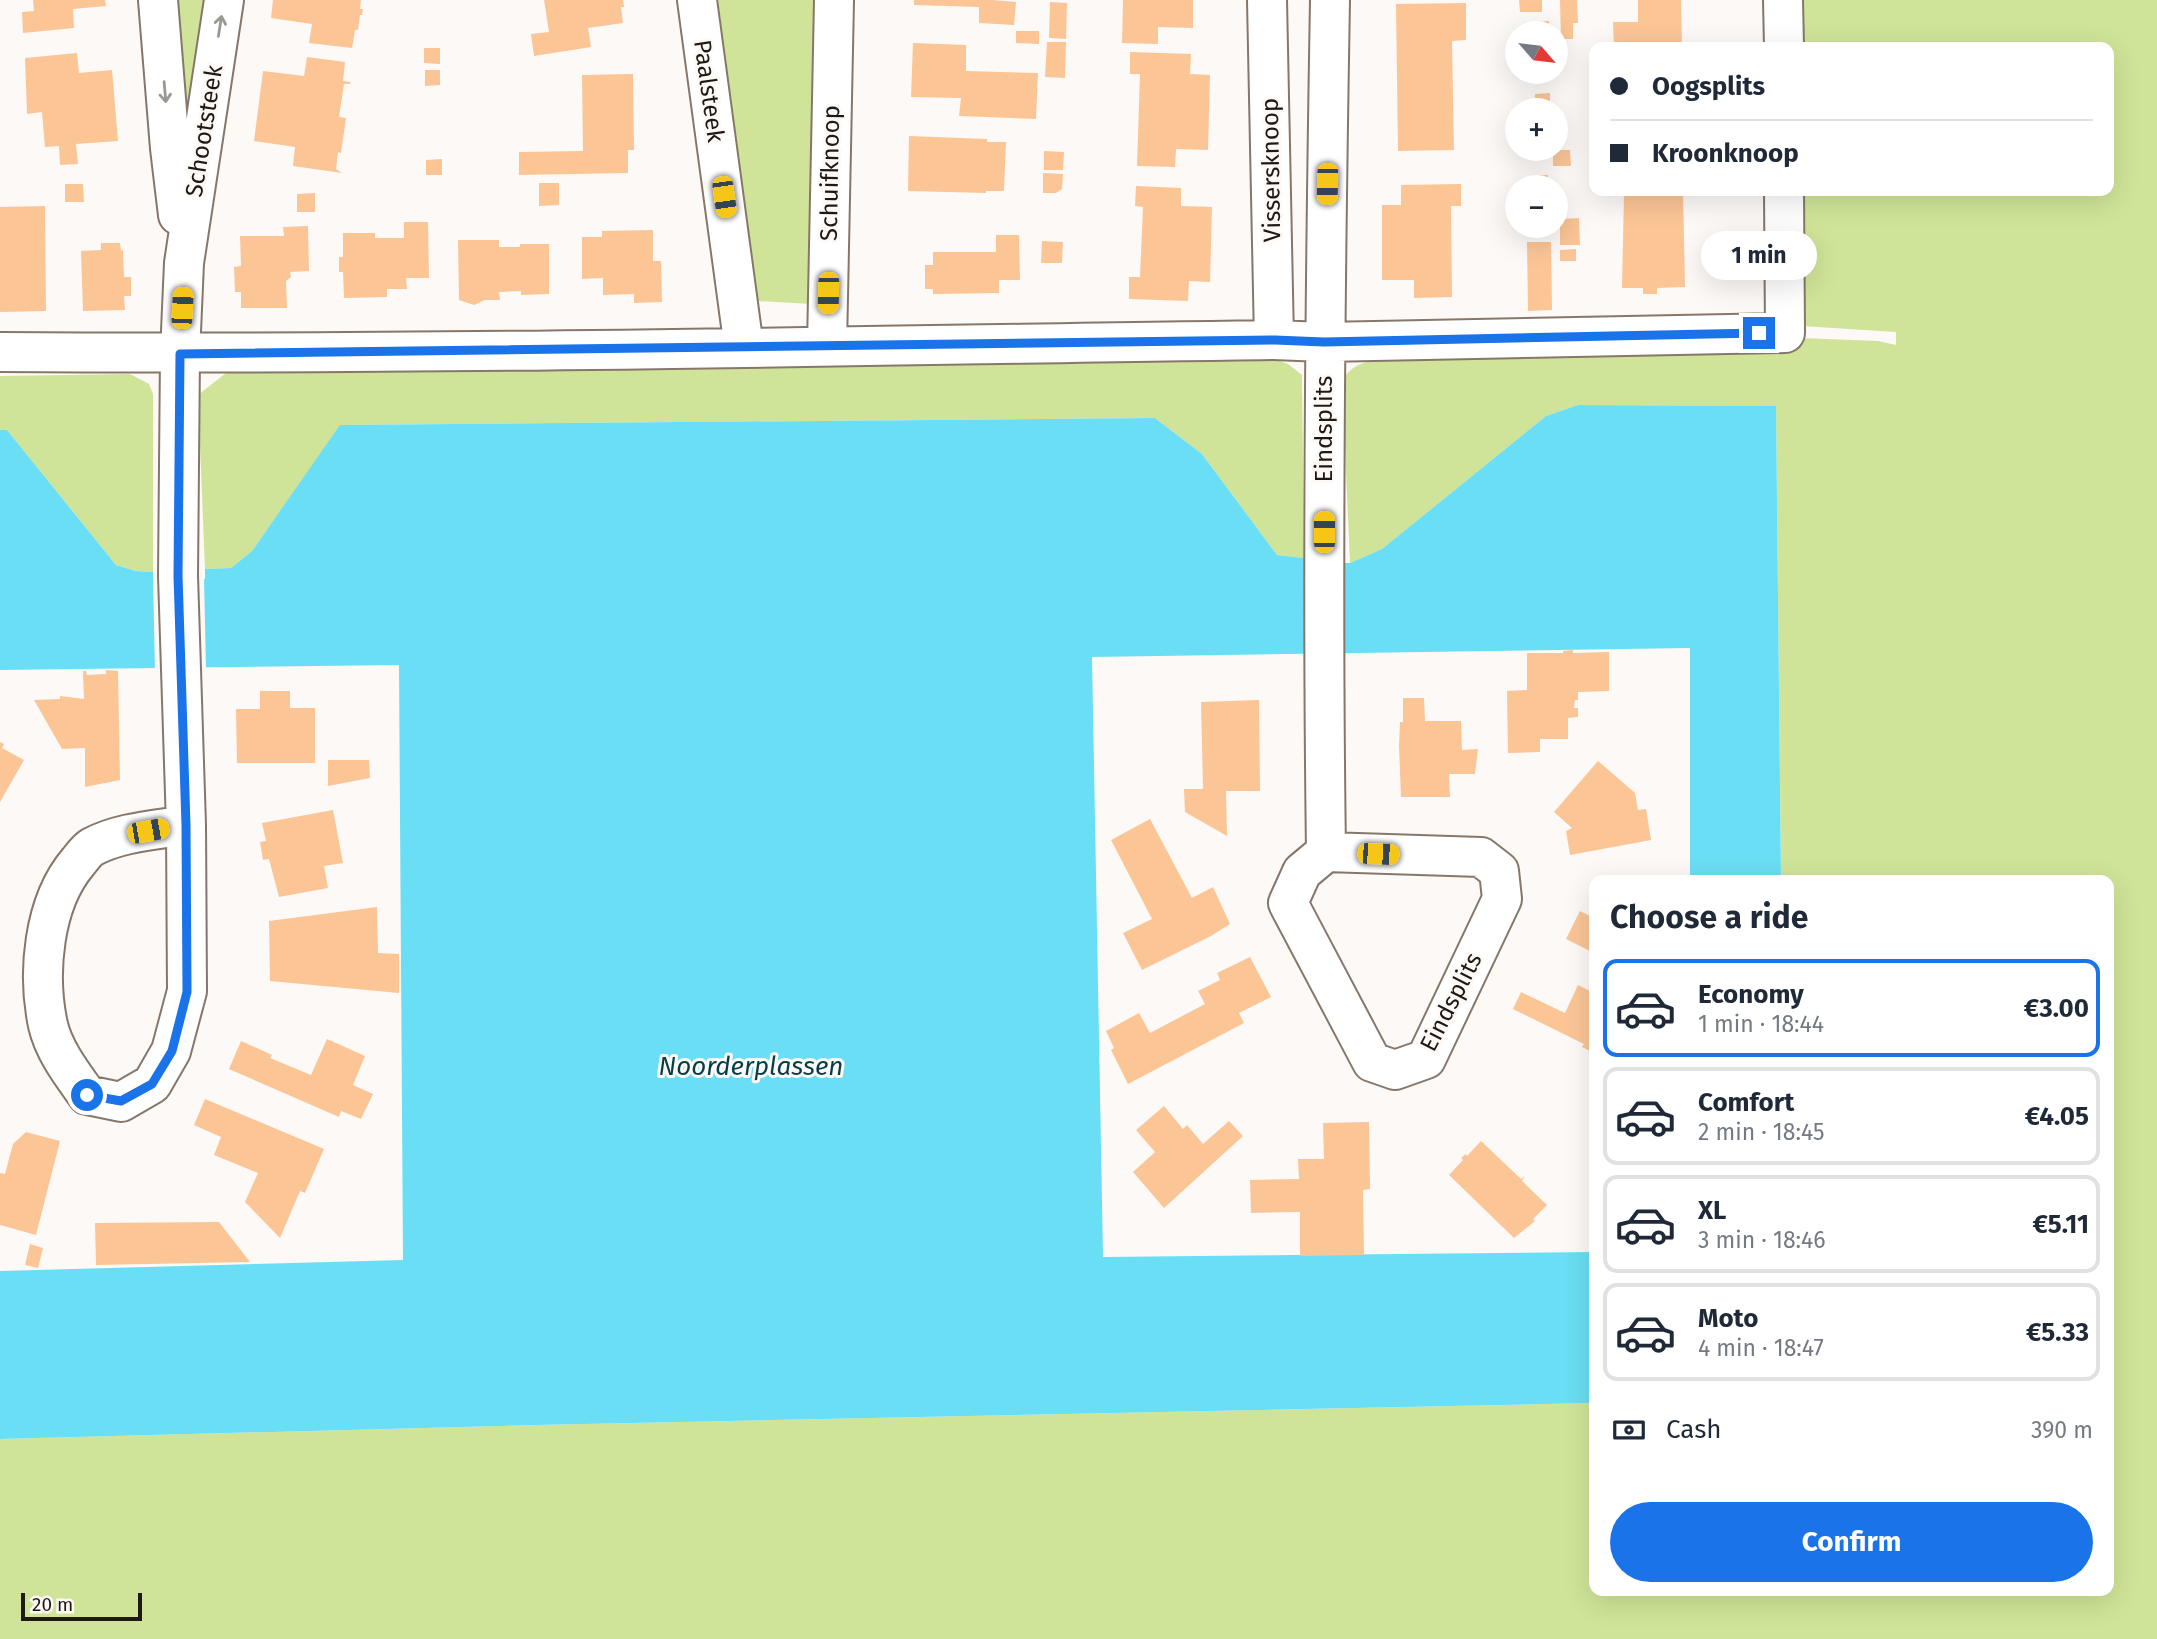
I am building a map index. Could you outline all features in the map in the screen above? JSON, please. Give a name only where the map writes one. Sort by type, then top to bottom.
[{"type":"street","name":"Schootsteek","points":[[158,0],[170,148],[184,262]]},
{"type":"street","name":"Schootsteek","points":[[186,825],[129,835],[91,848],[65,877],[53,904],[43,963],[48,1026],[66,1067],[87,1095],[121,1101],[152,1084],[172,1051],[187,992],[186,825],[178,576],[180,354],[184,262],[224,0]]},
{"type":"street","name":"Paalsteek","points":[[697,0],[744,348]]},
{"type":"street","name":"Schuifknoop","points":[[827,346],[834,0]]},
{"type":"street","name":"Vissersknoop","points":[[1268,0],[1275,340]]},
{"type":"street","points":[[1324,342],[1330,0]]},
{"type":"street","points":[[1783,0],[1784,42]]},
{"type":"street","points":[[0,352],[180,354],[1275,340],[1324,342],[1785,333],[1784,196]]},
{"type":"street","name":"Eindsplits","points":[[1324,342],[1323,656],[1326,852]]},
{"type":"street","name":"Eindsplits","points":[[1326,852],[1481,857],[1499,871],[1502,899],[1426,1059],[1395,1070],[1372,1062],[1288,903],[1302,872],[1326,852]]},
{"type":"green space","points":[[168,0],[212,0],[191,155]]},
{"type":"green space","points":[[718,0],[816,0],[812,304],[757,301]]},
{"type":"green space","points":[[1797,0],[2157,0],[2157,1639],[0,1639],[0,1439],[1589,1403],[1589,1596],[2114,1596],[2114,875],[1781,875],[1776,406],[1578,405],[1546,416],[1382,549],[1350,563],[1342,380],[1360,364],[1398,361],[1398,352],[1799,347],[1801,338],[1878,341],[1896,345],[1896,332],[1802,326],[1800,196],[2114,196],[2114,42],[1798,42]]},
{"type":"green space","points":[[1263,355],[1288,364],[1302,375],[1304,558],[1277,555],[1202,454],[1155,418],[341,425],[252,551],[231,568],[205,569],[198,395],[226,373],[589,364]]},
{"type":"green space","points":[[130,374],[149,384],[153,394],[153,572],[136,571],[116,565],[7,430],[0,430],[0,376]]},
{"type":"water","name":"Noorderplassen","points":[[1578,405],[1776,406],[1781,875],[1690,875],[1690,648],[1092,657],[1103,1257],[1589,1252],[1589,1403],[0,1439],[0,1271],[403,1260],[399,665],[0,670],[0,430],[7,430],[116,565],[136,571],[153,572],[153,581],[205,579],[205,569],[231,568],[252,551],[340,425],[1155,418],[1202,454],[1277,555],[1304,558],[1305,563],[1350,563],[1382,549],[1546,416]]},
{"type":"pier","points":[[153,576],[204,576],[206,671],[155,672]]},
{"type":"building","points":[[33,0],[105,0],[106,6],[73,9],[74,28],[23,33],[22,12],[34,11]]},
{"type":"building","points":[[273,0],[361,0],[362,15],[358,30],[355,30],[352,48],[309,43],[312,24],[271,18]]},
{"type":"building","points":[[544,0],[623,0],[623,23],[588,28],[591,47],[534,56],[531,34],[549,32]]},
{"type":"building","points":[[914,0],[1016,2],[1014,25],[979,23],[979,7],[914,5]]},
{"type":"building","points":[[1123,0],[1193,0],[1193,28],[1158,27],[1158,44],[1122,43]]},
{"type":"building","points":[[1519,0],[1542,0],[1542,12],[1520,12]]},
{"type":"building","points":[[1560,0],[1577,0],[1578,23],[1573,23],[1573,39],[1568,39],[1568,21],[1561,21]]},
{"type":"building","points":[[1638,0],[1681,0],[1682,42],[1614,42],[1613,22],[1638,22]]},
{"type":"building","points":[[1050,2],[1067,3],[1066,39],[1049,38]]},
{"type":"building","points":[[1466,3],[1466,40],[1452,41],[1454,150],[1398,151],[1396,4]]},
{"type":"building","points":[[1016,31],[1039,31],[1039,44],[1016,43]]},
{"type":"building","points":[[1047,42],[1066,42],[1065,78],[1045,77]]},
{"type":"building","points":[[913,43],[966,45],[966,71],[1038,73],[1036,119],[959,116],[961,98],[911,97]]},
{"type":"building","points":[[424,48],[440,48],[440,64],[424,63]]},
{"type":"building","points":[[1130,52],[1191,54],[1190,74],[1210,75],[1208,150],[1176,149],[1175,167],[1137,166],[1140,74],[1130,74]]},
{"type":"building","points":[[77,53],[79,73],[112,70],[118,141],[76,144],[78,164],[60,165],[59,146],[45,147],[42,112],[27,114],[25,58]]},
{"type":"building","points":[[307,57],[345,62],[343,81],[350,84],[344,84],[339,117],[346,118],[336,169],[342,173],[293,166],[295,147],[254,141],[263,71],[304,76]]},
{"type":"building","points":[[425,70],[440,70],[440,85],[425,86]]},
{"type":"building","points":[[633,74],[634,150],[628,150],[628,173],[519,175],[519,152],[583,151],[582,75]]},
{"type":"building","points":[[1550,93],[1550,98],[1535,98],[1535,94]]},
{"type":"building","points":[[909,136],[1006,142],[1004,191],[908,191]]},
{"type":"building","points":[[1570,150],[1571,166],[1553,166],[1553,161],[1568,161]]},
{"type":"building","points":[[1044,151],[1064,152],[1063,170],[1044,170]]},
{"type":"building","points":[[442,159],[442,175],[426,175],[426,160]]},
{"type":"building","points":[[1043,173],[1063,174],[1062,189],[1056,193],[1043,193]]},
{"type":"building","points":[[539,183],[559,183],[559,205],[539,206]]},
{"type":"building","points":[[65,184],[83,184],[84,202],[65,202]]},
{"type":"building","points":[[1461,184],[1461,206],[1451,206],[1452,297],[1414,298],[1414,280],[1382,280],[1382,205],[1401,205],[1401,185]]},
{"type":"building","points":[[1136,186],[1181,188],[1181,206],[1212,207],[1210,282],[1189,281],[1188,301],[1129,299],[1129,277],[1140,277],[1143,207],[1135,206]]},
{"type":"building","points":[[315,193],[315,212],[297,212],[297,194]]},
{"type":"building","points":[[1624,196],[1683,196],[1685,287],[1657,288],[1657,294],[1643,294],[1643,288],[1622,288]]},
{"type":"building","points":[[45,206],[46,311],[0,312],[0,207]]},
{"type":"building","points":[[1579,218],[1580,245],[1560,245],[1560,238],[1568,238],[1568,219]]},
{"type":"building","points":[[404,222],[428,222],[429,278],[406,278],[407,289],[387,289],[387,297],[344,298],[343,272],[339,272],[339,257],[343,257],[343,233],[375,233],[375,238],[404,238]]},
{"type":"building","points":[[308,226],[309,271],[290,272],[291,277],[286,281],[287,308],[241,308],[241,292],[235,292],[234,267],[241,266],[240,236],[284,236],[283,227]]},
{"type":"building","points":[[653,230],[653,261],[661,261],[662,302],[634,303],[634,294],[603,295],[603,278],[582,279],[582,237],[602,237],[602,231]]},
{"type":"building","points":[[996,235],[1019,235],[1020,280],[999,280],[999,293],[933,294],[933,289],[925,289],[925,265],[933,265],[933,252],[996,252]]},
{"type":"building","points":[[458,240],[499,240],[499,247],[549,244],[549,294],[521,295],[521,291],[499,292],[500,300],[485,300],[474,305],[459,300]]},
{"type":"building","points":[[1042,241],[1063,242],[1062,263],[1041,263]]},
{"type":"building","points":[[1527,242],[1551,242],[1552,310],[1528,311]]},
{"type":"building","points":[[101,243],[120,243],[121,251],[123,250],[124,277],[131,277],[131,296],[124,296],[125,310],[83,311],[81,251],[101,250]]},
{"type":"building","points":[[1576,249],[1576,261],[1560,261],[1560,250]]},
{"type":"building","points":[[1573,650],[1573,653],[1609,652],[1609,691],[1578,692],[1574,708],[1578,708],[1578,717],[1568,718],[1568,739],[1540,739],[1540,752],[1508,753],[1507,691],[1527,690],[1527,653],[1563,653]]},
{"type":"building","points":[[106,670],[118,671],[120,780],[85,787],[85,748],[62,749],[34,700],[60,699],[60,696],[84,699],[83,671],[86,671],[87,675],[106,674]]},
{"type":"building","points":[[260,691],[290,691],[290,708],[315,708],[315,763],[237,763],[236,709],[260,709]]},
{"type":"building","points":[[1403,698],[1424,698],[1425,721],[1461,721],[1462,750],[1478,749],[1475,774],[1449,774],[1450,797],[1401,797],[1399,746]]},
{"type":"building","points":[[1259,700],[1260,791],[1226,791],[1227,836],[1185,812],[1184,789],[1203,789],[1201,702]]},
{"type":"building","points":[[0,742],[4,744],[2,748],[24,760],[0,802]]},
{"type":"building","points":[[328,760],[369,760],[370,778],[328,786]]},
{"type":"building","points":[[1598,761],[1635,793],[1638,810],[1646,809],[1651,840],[1570,855],[1566,831],[1572,828],[1554,812]]},
{"type":"building","points":[[333,810],[343,863],[324,866],[328,888],[279,897],[269,859],[263,860],[260,842],[266,841],[262,823]]},
{"type":"building","points":[[1150,819],[1192,898],[1213,887],[1230,924],[1142,970],[1123,933],[1152,919],[1111,840]]},
{"type":"building","points":[[377,907],[378,953],[399,954],[399,993],[270,981],[269,921]]},
{"type":"building","points":[[1580,911],[1589,916],[1589,950],[1566,939]]},
{"type":"building","points":[[1250,957],[1271,997],[1239,1013],[1244,1023],[1128,1084],[1111,1050],[1114,1048],[1106,1031],[1139,1013],[1150,1033],[1205,1004],[1198,991],[1220,980],[1217,973]]},
{"type":"building","points":[[1578,985],[1589,990],[1589,1050],[1582,1047],[1584,1044],[1513,1009],[1521,992],[1565,1013]]},
{"type":"building","points":[[327,1039],[365,1056],[353,1085],[373,1094],[361,1119],[341,1111],[339,1117],[229,1069],[241,1041],[272,1055],[270,1058],[311,1075]]},
{"type":"building","points":[[205,1099],[324,1149],[305,1193],[300,1191],[280,1238],[245,1202],[258,1173],[214,1155],[221,1137],[194,1125]]},
{"type":"building","points":[[1164,1106],[1183,1129],[1187,1125],[1203,1144],[1229,1121],[1243,1136],[1164,1208],[1133,1172],[1155,1152],[1136,1130]]},
{"type":"building","points":[[1369,1122],[1370,1189],[1363,1190],[1364,1255],[1300,1256],[1300,1212],[1251,1213],[1250,1180],[1299,1179],[1298,1159],[1324,1159],[1323,1123]]},
{"type":"building","points":[[26,1132],[60,1141],[36,1235],[0,1225],[0,1173],[5,1174],[13,1144]]},
{"type":"building","points":[[1481,1141],[1521,1179],[1525,1176],[1522,1181],[1547,1205],[1533,1219],[1535,1221],[1514,1238],[1449,1175],[1463,1160],[1461,1158],[1466,1154],[1467,1156]]},
{"type":"building","points":[[219,1222],[250,1262],[96,1265],[95,1223]]},
{"type":"building","points":[[30,1244],[43,1248],[38,1268],[25,1265]]},
{"type":"route","points":[[87,1095],[121,1101],[152,1084],[172,1051],[187,992],[186,825],[178,576],[180,354],[1275,340],[1324,342],[1759,333]]}]
